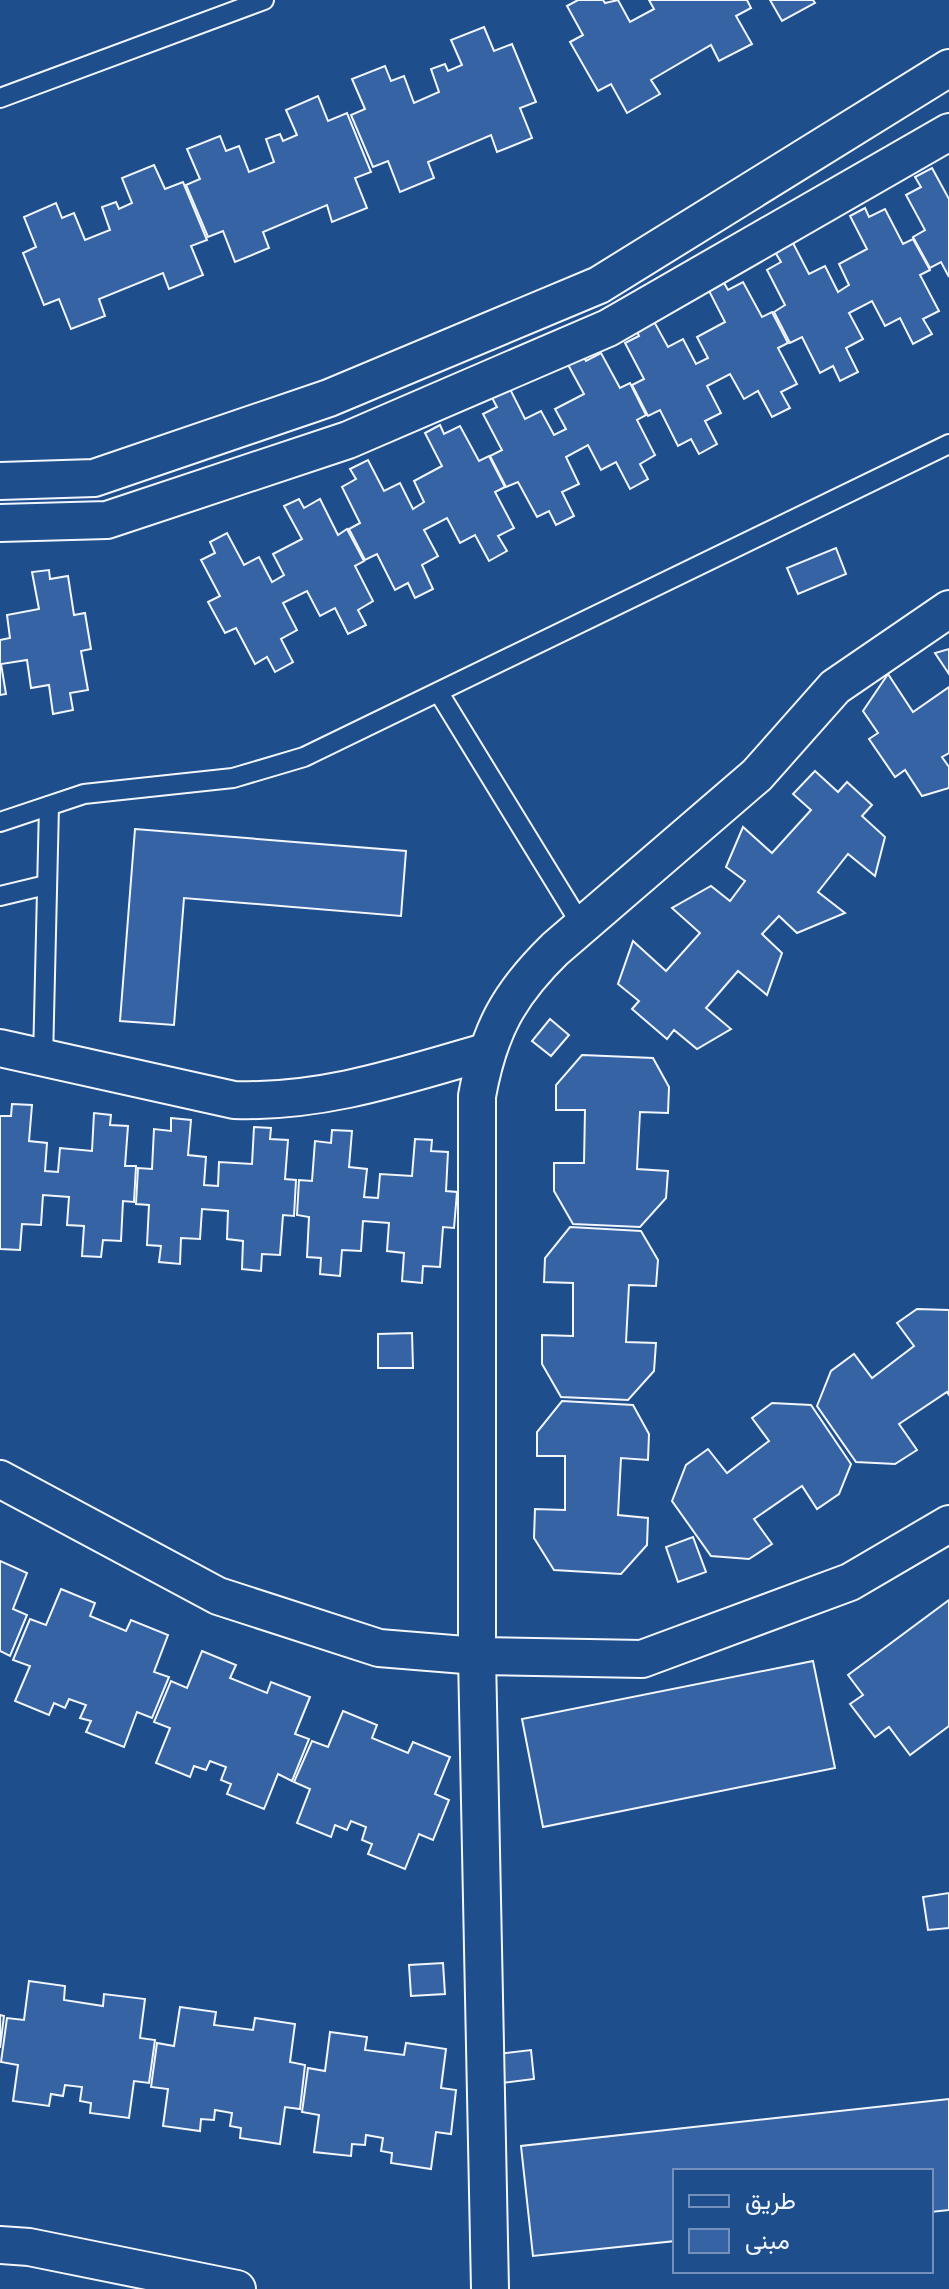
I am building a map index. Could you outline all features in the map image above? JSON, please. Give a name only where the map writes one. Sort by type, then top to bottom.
[{"type":"street","points":[[0,481],[94,478],[329,398],[599,285],[949,68]]},
{"type":"street","points":[[0,523],[107,520],[348,440],[608,328],[949,132]]},
{"type":"street","points":[[490,2289],[477,1656],[477,1096],[485,1052],[499,1019],[525,978],[757,775],[835,687],[949,609]]},
{"type":"street","points":[[0,1048],[234,1100],[265,1101],[347,1091],[485,1052]]},
{"type":"street","points":[[0,1479],[218,1596],[379,1648],[477,1656],[642,1659],[850,1582],[949,1524]]},
{"type":"street","points":[[0,2245],[29,2247],[237,2289]]},
{"type":"lane","points":[[0,98],[264,0]]},
{"type":"lane","points":[[0,822],[84,794],[256,773],[304,757],[949,444]]},
{"type":"lane","points":[[439,693],[582,926]]},
{"type":"lane","points":[[43,1060],[49,806]]},
{"type":"lane","points":[[0,896],[46,885]]},
{"type":"building","points":[[578,0],[603,0],[605,3],[618,0],[630,22],[654,9],[649,0],[747,0],[751,8],[736,16],[752,44],[719,61],[711,45],[651,80],[660,94],[627,113],[611,84],[598,91],[570,42],[583,35],[567,6]]},
{"type":"building","points":[[770,0],[813,0],[815,3],[782,21]]},
{"type":"building","points":[[484,27],[494,51],[512,44],[536,102],[520,108],[532,138],[497,152],[491,135],[428,162],[434,178],[400,192],[388,161],[373,167],[351,115],[365,109],[352,79],[385,66],[391,81],[404,76],[414,103],[439,92],[431,69],[445,64],[448,71],[462,65],[451,40]]},
{"type":"building","points":[[318,96],[328,121],[347,113],[371,172],[355,178],[367,208],[332,222],[327,205],[263,232],[269,248],[235,262],[223,231],[208,237],[186,185],[200,179],[187,149],[220,136],[226,151],[239,146],[249,172],[274,162],[266,139],[280,134],[283,141],[297,135],[286,110]]},
{"type":"building","points":[[154,165],[165,189],[183,182],[207,240],[191,246],[203,275],[169,289],[163,273],[99,299],[105,316],[71,329],[59,299],[44,305],[23,253],[36,247],[24,217],[56,203],[62,218],[74,213],[85,240],[110,230],[102,207],[116,202],[119,209],[132,203],[122,178]]},
{"type":"building","points":[[932,168],[949,199],[949,277],[941,262],[930,268],[913,237],[925,230],[906,195],[921,187],[915,177]]},
{"type":"building","points":[[865,208],[869,217],[885,209],[903,244],[913,239],[930,270],[920,275],[939,311],[923,319],[932,334],[913,344],[900,318],[885,326],[872,301],[849,313],[863,339],[846,348],[858,372],[840,381],[833,366],[820,373],[802,337],[790,343],[774,312],[785,305],[767,270],[781,262],[775,252],[793,243],[809,274],[825,266],[838,292],[849,285],[839,264],[867,249],[850,216]]},
{"type":"building","points":[[723,281],[728,290],[743,282],[762,317],[772,312],[788,343],[778,348],[797,384],[781,392],[790,408],[772,417],[758,391],[744,399],[730,374],[707,386],[721,413],[705,421],[717,444],[699,454],[691,439],[678,446],[660,410],[648,416],[632,385],[644,379],[625,343],[639,336],[634,325],[651,316],[668,347],[683,339],[696,364],[708,358],[697,337],[725,322],[708,289]]},
{"type":"building","points":[[581,352],[586,361],[601,353],[620,388],[630,383],[646,415],[637,420],[655,455],[640,464],[648,479],[630,489],[616,462],[601,470],[588,445],[566,457],[579,484],[562,492],[574,516],[556,525],[549,511],[537,517],[518,482],[506,487],[490,456],[502,450],[483,414],[497,407],[491,396],[509,387],[525,419],[541,411],[554,435],[566,429],[555,409],[584,394],[566,361]]},
{"type":"building","points":[[440,425],[444,434],[460,426],[479,461],[489,456],[505,487],[495,492],[514,528],[498,536],[507,551],[489,561],[475,535],[460,543],[447,518],[424,530],[438,556],[422,565],[433,589],[415,598],[408,583],[395,590],[377,554],[365,560],[349,529],[360,523],[342,487],[356,479],[350,469],[368,460],[384,491],[400,483],[413,509],[424,502],[414,481],[442,466],[425,433]]},
{"type":"building","points":[[299,499],[304,508],[320,499],[338,535],[347,529],[364,561],[355,566],[373,601],[358,610],[366,625],[348,634],[335,608],[320,616],[307,591],[283,603],[297,630],[281,639],[293,662],[275,672],[267,657],[255,664],[236,628],[225,633],[208,602],[220,596],[201,560],[215,553],[210,542],[227,533],[244,565],[259,557],[272,582],[284,575],[273,554],[302,539],[284,506]]},
{"type":"building","points":[[836,548],[846,574],[798,594],[787,568]]},
{"type":"building","points":[[49,570],[50,579],[68,576],[74,615],[85,613],[91,649],[81,651],[88,690],[70,693],[73,710],[53,714],[49,685],[31,688],[27,660],[1,664],[6,694],[0,695],[0,640],[10,638],[7,615],[39,609],[32,572]]},
{"type":"building","points":[[949,649],[949,674],[935,653]]},
{"type":"building","points":[[888,674],[913,712],[949,687],[949,753],[942,757],[949,767],[949,788],[922,796],[905,770],[895,777],[869,739],[878,733],[863,711]]},
{"type":"building","points":[[815,771],[838,792],[847,782],[872,805],[862,816],[885,837],[875,876],[848,854],[818,892],[845,913],[797,933],[779,916],[762,934],[782,953],[767,995],[738,971],[706,1008],[731,1029],[697,1049],[674,1030],[667,1039],[632,1009],[639,1001],[618,984],[633,941],[666,971],[700,933],[672,908],[711,886],[730,901],[745,881],[726,867],[743,827],[772,853],[811,810],[793,794]]},
{"type":"building","points":[[135,829],[406,851],[401,916],[184,898],[174,1025],[120,1021]]},
{"type":"building","points":[[550,1019],[569,1035],[551,1056],[532,1041]]},
{"type":"building","points":[[582,1055],[653,1058],[669,1087],[668,1113],[640,1112],[637,1169],[668,1171],[666,1198],[640,1227],[573,1224],[554,1191],[554,1163],[584,1163],[585,1110],[556,1110],[556,1085]]},
{"type":"building","points":[[12,1104],[32,1105],[29,1141],[47,1143],[45,1171],[58,1172],[60,1148],[92,1151],[94,1113],[111,1115],[110,1125],[128,1126],[125,1166],[136,1166],[134,1202],[123,1201],[121,1241],[103,1240],[101,1257],[82,1256],[84,1226],[67,1225],[69,1197],[43,1195],[41,1225],[22,1224],[20,1250],[0,1249],[0,1116],[11,1116]]},
{"type":"building","points":[[171,1118],[191,1120],[188,1155],[206,1157],[204,1185],[218,1186],[219,1162],[252,1164],[254,1127],[271,1128],[270,1139],[288,1140],[285,1179],[296,1180],[294,1216],[283,1215],[280,1255],[262,1254],[261,1271],[242,1269],[243,1241],[227,1239],[228,1211],[202,1209],[200,1239],[181,1238],[180,1264],[159,1262],[161,1246],[147,1245],[149,1205],[136,1204],[138,1168],[152,1169],[154,1129],[171,1131]]},
{"type":"building","points":[[332,1130],[352,1131],[349,1167],[367,1169],[364,1197],[378,1198],[380,1174],[412,1176],[415,1139],[432,1140],[431,1151],[448,1152],[446,1191],[457,1192],[454,1228],[443,1227],[440,1267],[423,1266],[422,1283],[402,1281],[404,1253],[387,1251],[389,1223],[363,1221],[361,1251],[342,1250],[340,1276],[320,1274],[321,1258],[307,1257],[309,1217],[297,1215],[299,1180],[312,1181],[315,1141],[331,1143]]},
{"type":"building","points":[[570,1227],[641,1231],[658,1260],[656,1286],[629,1285],[626,1342],[656,1343],[654,1371],[628,1400],[561,1397],[542,1364],[542,1335],[573,1336],[573,1283],[544,1282],[545,1258]]},
{"type":"building","points":[[917,1309],[949,1310],[949,1395],[947,1392],[899,1424],[917,1450],[895,1464],[856,1462],[817,1406],[831,1371],[854,1354],[872,1378],[914,1346],[897,1323]]},
{"type":"building","points":[[412,1333],[413,1368],[378,1368],[378,1334]]},
{"type":"building","points":[[562,1401],[633,1405],[649,1434],[648,1460],[621,1458],[618,1515],[648,1518],[647,1545],[621,1574],[554,1570],[534,1538],[535,1509],[565,1510],[565,1456],[537,1456],[537,1432]]},
{"type":"building","points":[[772,1403],[811,1405],[851,1464],[839,1494],[817,1509],[802,1486],[754,1519],[772,1544],[749,1559],[711,1556],[672,1501],[686,1465],[708,1449],[727,1473],[769,1441],[752,1418]]},
{"type":"building","points":[[693,1537],[706,1572],[678,1582],[666,1547]]},
{"type":"building","points":[[0,1561],[27,1573],[13,1609],[27,1615],[10,1656],[0,1651]]},
{"type":"building","points":[[61,1589],[95,1603],[90,1616],[126,1631],[131,1620],[168,1635],[154,1672],[169,1677],[152,1718],[137,1712],[124,1747],[86,1732],[91,1721],[80,1718],[86,1705],[69,1699],[65,1708],[54,1703],[49,1715],[15,1701],[30,1666],[13,1660],[30,1619],[46,1625]]},
{"type":"building","points":[[949,1600],[949,1726],[910,1755],[889,1727],[875,1737],[850,1704],[863,1695],[848,1675]]},
{"type":"building","points":[[202,1651],[236,1665],[230,1678],[267,1693],[271,1682],[310,1697],[295,1734],[309,1739],[292,1781],[278,1774],[264,1809],[227,1794],[231,1784],[221,1780],[226,1767],[210,1761],[206,1770],[194,1766],[190,1777],[156,1763],[170,1728],[154,1722],[171,1681],[187,1688]]},
{"type":"building","points":[[813,1661],[835,1768],[543,1827],[522,1719]]},
{"type":"building","points":[[343,1711],[377,1725],[372,1738],[408,1753],[413,1742],[450,1757],[435,1794],[449,1800],[433,1840],[419,1834],[405,1869],[368,1854],[372,1844],[362,1840],[366,1827],[351,1821],[347,1830],[335,1825],[331,1837],[297,1823],[310,1789],[294,1782],[312,1741],[328,1747]]},
{"type":"building","points":[[949,1893],[949,1928],[928,1930],[923,1897]]},
{"type":"building","points":[[443,1963],[445,1994],[411,1996],[409,1965]]},
{"type":"building","points":[[29,1981],[65,1986],[64,2000],[103,2006],[104,1994],[145,1999],[140,2038],[155,2040],[149,2083],[134,2081],[129,2118],[90,2113],[91,2103],[80,2101],[82,2087],[65,2085],[63,2096],[51,2094],[49,2106],[13,2101],[18,2065],[1,2062],[7,2018],[24,2020]]},
{"type":"building","points":[[180,2007],[216,2012],[214,2025],[253,2030],[255,2018],[295,2024],[290,2062],[305,2065],[300,2109],[285,2107],[280,2144],[240,2138],[241,2128],[230,2126],[232,2113],[215,2110],[214,2120],[201,2119],[200,2131],[163,2126],[168,2089],[151,2087],[157,2043],[174,2046]]},
{"type":"building","points":[[0,2015],[4,2016],[0,2048]]},
{"type":"building","points":[[330,2032],[367,2037],[365,2050],[404,2055],[406,2043],[446,2049],[441,2088],[456,2090],[451,2134],[436,2132],[431,2169],[391,2163],[392,2153],[381,2151],[383,2138],[366,2135],[365,2145],[352,2144],[351,2156],[314,2152],[319,2115],[302,2112],[308,2068],[325,2071]]},
{"type":"building","points":[[531,2050],[534,2079],[502,2083],[498,2054]]},
{"type":"building","points":[[949,2099],[949,2210],[933,2212],[933,2169],[673,2169],[673,2241],[533,2256],[521,2146]]}]
